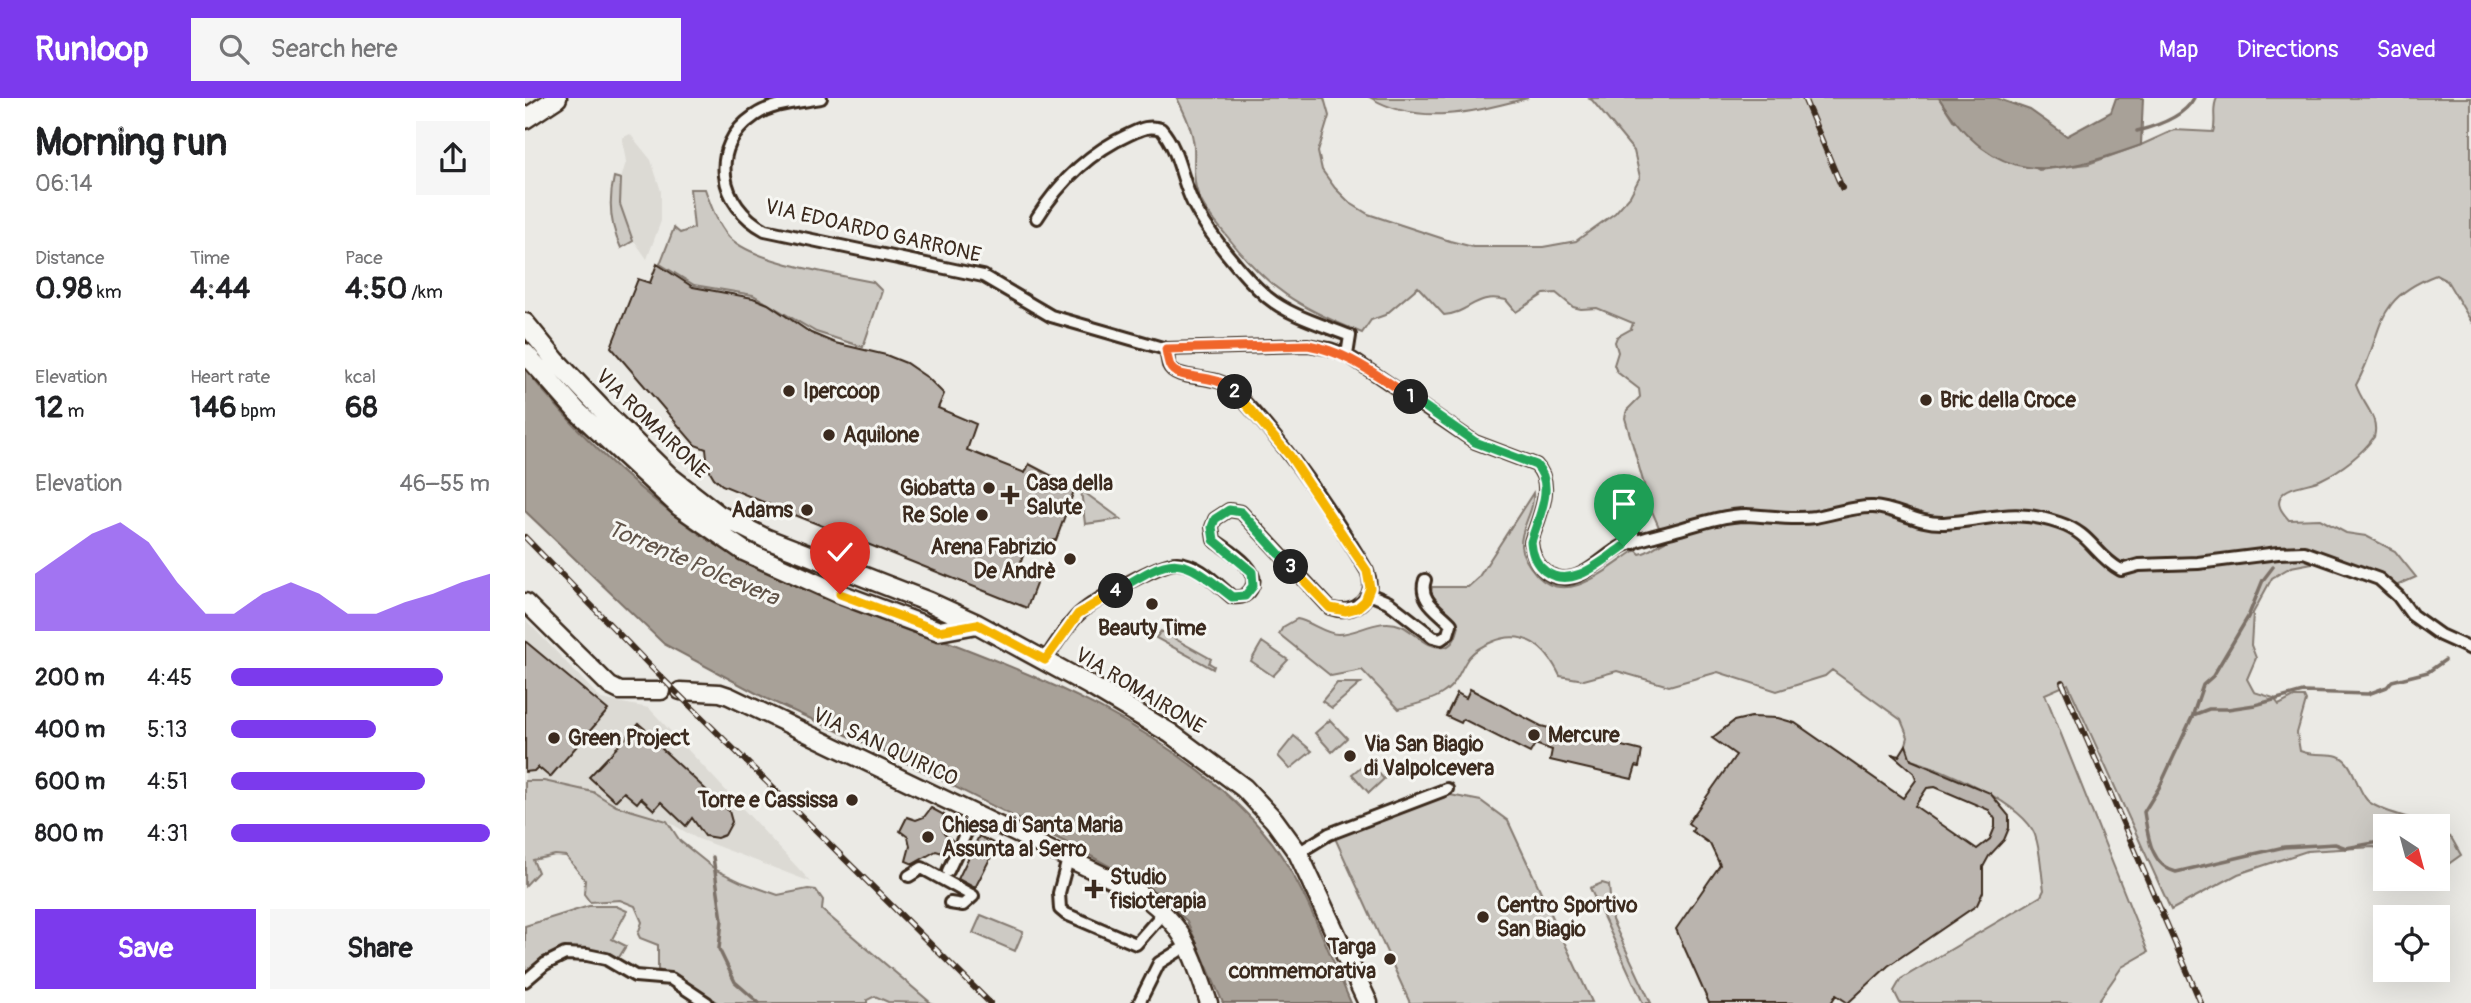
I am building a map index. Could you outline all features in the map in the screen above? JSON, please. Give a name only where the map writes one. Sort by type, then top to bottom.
[{"type":"main road","points":[[525,119],[556,98]]},
{"type":"main road","name":"VIA ROMAIRONE","points":[[525,323],[556,361],[610,418],[669,476],[719,515],[767,539],[921,599],[977,624],[1170,733],[1244,788],[1274,820],[1298,853],[1369,1003]]},
{"type":"main road","points":[[525,354],[577,411],[679,506],[744,551],[777,568],[939,631],[977,624]]},
{"type":"main road","points":[[525,602],[610,686],[621,691],[661,691]]},
{"type":"main road","name":"VIA SAN QUIRICO","points":[[680,691],[729,696],[1136,891],[1164,912],[1180,930],[1209,1003]]},
{"type":"street","name":"VIA EDOARDO GARRONE","points":[[821,98],[760,112],[745,123],[733,139],[725,164],[726,182],[733,202],[752,223],[765,230],[983,276],[1051,316],[1166,349]]},
{"type":"street","points":[[1037,218],[1049,199],[1092,153],[1143,128],[1153,126],[1161,129],[1179,163],[1192,202],[1218,243],[1268,297],[1302,317],[1350,337],[1347,355]]},
{"type":"street","points":[[1045,660],[1078,614],[1147,572],[1167,564],[1178,563],[1196,569],[1232,597],[1245,596],[1253,586],[1252,572],[1214,540],[1212,533],[1215,519],[1229,510],[1241,512],[1330,608],[1339,611],[1352,610],[1369,594],[1371,582],[1367,571],[1290,456],[1229,386],[1214,378],[1177,373],[1169,365],[1166,349],[1308,345],[1347,355],[1475,442],[1536,465],[1543,472],[1546,487],[1531,542],[1532,551],[1541,568],[1550,575],[1570,578],[1624,546],[1744,515],[1780,519],[1814,517],[1877,507],[1921,522],[1944,523],[1999,514],[2027,513],[2078,530],[2108,562],[2121,570],[2139,565],[2198,563],[2278,552],[2304,552],[2379,579],[2398,596],[2412,615],[2440,635],[2471,649]]},
{"type":"street","points":[[1632,527],[1634,543]]},
{"type":"street","points":[[1369,594],[1388,602],[1433,637],[1440,639],[1448,634],[1451,624],[1428,602],[1422,590],[1425,580]]},
{"type":"street","points":[[1298,853],[1329,834],[1447,789]]},
{"type":"street","points":[[946,875],[970,824]]},
{"type":"street","points":[[1068,859],[1058,900],[1060,909],[1066,914],[1136,944],[1164,912]]},
{"type":"street","points":[[909,876],[922,868],[946,875],[972,896],[963,905],[950,903]]},
{"type":"street","points":[[1139,1003],[1159,963],[1188,945]]},
{"type":"street","points":[[525,981],[545,964],[565,954],[587,955],[606,959],[635,976],[671,979],[707,1003]]},
{"type":"shaded area","points":[[1177,98],[1324,98],[1329,116],[1318,152],[1322,170],[1350,203],[1368,214],[1473,247],[1543,247],[1576,241],[1615,213],[1630,196],[1640,177],[1634,151],[1588,98],[1939,98],[1953,120],[2039,170],[2088,164],[2174,130],[2213,132],[2217,98],[2471,98],[2471,321],[2447,281],[2436,275],[2399,296],[2382,320],[2356,385],[2373,417],[2374,437],[2344,466],[2317,481],[2284,492],[2279,499],[2281,509],[2289,520],[2320,519],[2346,533],[2366,536],[2395,551],[2416,577],[2396,586],[2339,558],[2291,567],[2272,578],[2253,613],[2251,645],[2256,658],[2247,679],[2254,692],[2274,698],[2279,705],[2294,697],[2304,697],[2306,701],[2297,733],[2300,751],[2330,754],[2343,759],[2367,800],[2397,814],[2373,814],[2373,847],[2307,851],[2238,874],[2171,910],[2068,684],[2045,694],[2148,952],[2122,967],[2097,1003],[1900,1003],[1894,991],[1901,979],[2041,896],[2044,890],[2039,848],[2028,823],[1999,800],[1961,779],[1911,760],[1905,748],[1908,737],[1901,720],[1832,670],[1825,676],[1777,691],[1718,672],[1669,686],[1617,671],[1584,680],[1560,676],[1541,649],[1524,639],[1514,637],[1492,642],[1474,652],[1454,682],[1440,695],[1399,709],[1362,670],[1331,676],[1279,634],[1283,627],[1297,619],[1338,634],[1377,624],[1394,623],[1433,646],[1448,646],[1455,639],[1459,626],[1436,602],[1431,592],[1432,587],[1468,587],[1478,578],[1533,493],[1532,506],[1521,539],[1522,550],[1531,568],[1548,583],[1560,587],[1587,582],[1636,550],[1640,554],[1644,553],[1665,541],[1651,509],[1625,418],[1627,410],[1640,397],[1639,389],[1617,372],[1614,365],[1618,352],[1615,342],[1617,337],[1631,329],[1633,323],[1597,308],[1573,307],[1556,293],[1544,294],[1516,312],[1506,300],[1496,298],[1480,301],[1444,315],[1418,287],[1385,315],[1371,320],[1362,333],[1320,314],[1286,295],[1256,270],[1205,209],[1195,186],[1194,148],[1186,116]]},
{"type":"shaded area","points":[[1371,98],[1528,98],[1489,108],[1429,114],[1390,107]]},
{"type":"shaded area","points":[[630,134],[651,160],[661,191],[661,221],[647,259],[628,232],[620,204],[620,182],[626,162],[622,138]]},
{"type":"shaded area","points":[[614,177],[621,179],[620,204],[633,241],[621,248],[611,213]]},
{"type":"shaded area","points":[[690,189],[705,189],[721,226],[729,237],[741,246],[776,261],[873,282],[882,291],[863,347],[816,332],[753,295],[694,285],[660,264],[674,228],[680,233],[694,228]]},
{"type":"shaded area","points":[[1081,490],[1121,519],[1085,524]]},
{"type":"shaded area","points":[[525,619],[601,699],[649,708],[811,882],[696,838],[667,821],[616,806],[593,792],[544,781],[525,781]]},
{"type":"shaded area","points":[[1161,631],[1211,659],[1209,663],[1214,666],[1213,669],[1156,638]]},
{"type":"shaded area","points":[[1262,642],[1288,660],[1273,676],[1251,661]]},
{"type":"shaded area","points":[[1337,683],[1361,683],[1332,708],[1322,701]]},
{"type":"shaded area","points":[[1330,720],[1347,738],[1332,752],[1315,733]]},
{"type":"shaded area","points":[[1294,736],[1312,751],[1290,769],[1278,756]]},
{"type":"shaded area","points":[[1368,761],[1384,779],[1369,793],[1352,774]]},
{"type":"shaded area","points":[[525,781],[544,781],[593,792],[616,806],[667,821],[680,841],[716,870],[741,882],[778,895],[816,890],[823,900],[822,910],[931,1003],[888,1002],[875,996],[867,1000],[867,1003],[718,1003],[679,977],[658,970],[658,945],[640,938],[638,934],[642,922],[635,906],[620,900],[590,902],[584,894],[585,880],[566,856],[555,855],[533,860],[538,872],[525,886]]},
{"type":"shaded area","points":[[1445,794],[1481,801],[1508,821],[1592,1002],[1410,1003],[1335,838],[1416,802]]},
{"type":"shaded area","points":[[2450,838],[2452,839],[2461,855],[2450,863]]},
{"type":"shaded area","points":[[1602,883],[1609,885],[1612,920],[1651,1003],[1643,1003],[1590,888]]},
{"type":"shaded area","points":[[589,906],[616,906],[627,911],[612,939],[626,946],[618,959],[592,951],[569,950],[547,957],[525,972],[525,926]]},
{"type":"shaded area","points":[[981,915],[1023,932],[1015,951],[973,933]]},
{"type":"water","points":[[1939,98],[1996,98],[2030,110],[2067,136],[2111,112],[2116,98],[2143,98],[2141,145],[2080,164],[2053,168],[2028,167],[2004,161],[1982,148],[1960,127]]},
{"type":"water","name":"Torrente Polcevera","points":[[525,369],[570,421],[619,469],[672,514],[729,553],[792,583],[967,649],[1075,695],[1126,722],[1175,753],[1221,789],[1276,848],[1301,890],[1351,1003],[1223,1003],[1187,921],[1156,892],[1071,845],[893,756],[767,699],[664,644],[525,511]]},
{"type":"building","name":"Aquilone","points":[[657,264],[693,287],[753,298],[768,304],[811,333],[835,343],[886,355],[906,363],[928,378],[944,394],[938,408],[976,424],[967,450],[1025,473],[1029,464],[1075,488],[1056,540],[1027,545],[1019,567],[1039,576],[1027,608],[722,485],[714,478],[708,468],[706,449],[695,445],[611,347],[638,279],[650,283]]},
{"type":"building","name":"Green Project","points":[[525,641],[608,710],[550,777],[538,767],[534,771],[525,772]]},
{"type":"building","name":"Mercure","points":[[1470,689],[1541,726],[1642,751],[1639,767],[1636,766],[1632,779],[1550,760],[1552,750],[1535,744],[1530,753],[1463,719],[1461,723],[1446,716],[1457,693],[1466,698]]},
{"type":"building","points":[[1751,717],[1778,718],[1795,723],[1903,798],[1916,780],[1914,773],[1892,754],[1899,756],[1906,745],[1911,760],[1990,793],[2009,816],[2009,828],[2004,840],[1983,867],[1983,892],[1977,905],[1888,966],[1848,1003],[1836,995],[1831,1003],[1709,1003],[1676,929],[1720,865],[1710,844],[1692,831],[1694,828],[1688,823],[1736,755],[1712,738],[1734,721]],"holes":[[[1935,787],[1989,810],[1995,819],[1995,827],[1990,839],[1977,849],[1915,806],[1927,788]]]},
{"type":"building","points":[[639,724],[665,746],[662,749],[729,811],[732,822],[725,835],[717,838],[705,836],[692,818],[686,826],[661,802],[654,810],[641,798],[637,803],[624,792],[615,801],[589,777]]},
{"type":"building","name":"Chiesa di Santa Maria Assunta al Serro","points":[[931,808],[944,815],[941,825],[944,834],[952,840],[946,854],[936,851],[913,864],[906,861],[910,846],[908,837],[900,831],[907,817],[916,820],[924,817]]},
{"type":"building","points":[[979,836],[997,845],[975,888],[958,879]]},
{"type":"waterway","points":[[2137,131],[2177,115],[2194,98]]},
{"type":"waterway","points":[[2193,714],[2203,685],[2213,676],[2248,617],[2263,580],[2273,567]]},
{"type":"waterway","points":[[2373,843],[2346,848],[2335,844],[2284,847],[2176,872],[2167,868],[2156,856],[2149,839],[2144,812],[2160,786],[2193,715],[2209,709],[2255,705],[2303,692],[2368,694],[2387,687],[2392,681],[2428,672],[2445,660]]},
{"type":"waterway","points":[[713,857],[722,920],[719,949],[735,982],[759,1003]]},
{"type":"railway","points":[[1804,98],[1842,188]]},
{"type":"railway","points":[[525,537],[657,673],[990,1003]]},
{"type":"railway","points":[[2062,682],[2201,1003]]},
{"type":"place","name":"Ipercoop","points":[[789,391]]},
{"type":"place","name":"Bric della Croce","points":[[1926,400]]},
{"type":"place","name":"Aquilone","points":[[829,435]]},
{"type":"place","name":"Giobatta","points":[[989,488]]},
{"type":"place","name":"Casa della Salute","points":[[1010,495]]},
{"type":"place","name":"Adams","points":[[807,510]]},
{"type":"place","name":"Re Sole","points":[[982,515]]},
{"type":"place","name":"Arena Fabrizio De Andrè","points":[[1070,559]]},
{"type":"place","name":"Beauty Time","points":[[1152,604]]},
{"type":"place","name":"Mercure","points":[[1534,735]]},
{"type":"place","name":"Green Project","points":[[554,738]]},
{"type":"place","name":"Via San Biagio di Valpolcevera","points":[[1350,756]]},
{"type":"place","name":"Torre e Cassissa","points":[[852,800]]},
{"type":"place","name":"Chiesa di Santa Maria Assunta al Serro","points":[[928,837]]},
{"type":"place","name":"Studio fisioterapia","points":[[1094,889]]},
{"type":"place","name":"Centro Sportivo San Biagio","points":[[1483,917]]},
{"type":"place","name":"Targa commemorativa","points":[[1390,959]]},
{"type":"route","points":[[840,594],[939,631],[977,624],[1045,660],[1078,614],[1147,572],[1167,564],[1188,565],[1232,597],[1245,596],[1253,586],[1252,572],[1214,540],[1212,533],[1217,517],[1229,510],[1235,510],[1241,512],[1330,608],[1346,611],[1357,608],[1369,594],[1370,576],[1290,456],[1229,386],[1214,378],[1177,373],[1169,365],[1166,349],[1308,345],[1347,355],[1475,442],[1536,465],[1543,472],[1546,487],[1531,542],[1535,560],[1550,575],[1570,578],[1624,546]]}]
